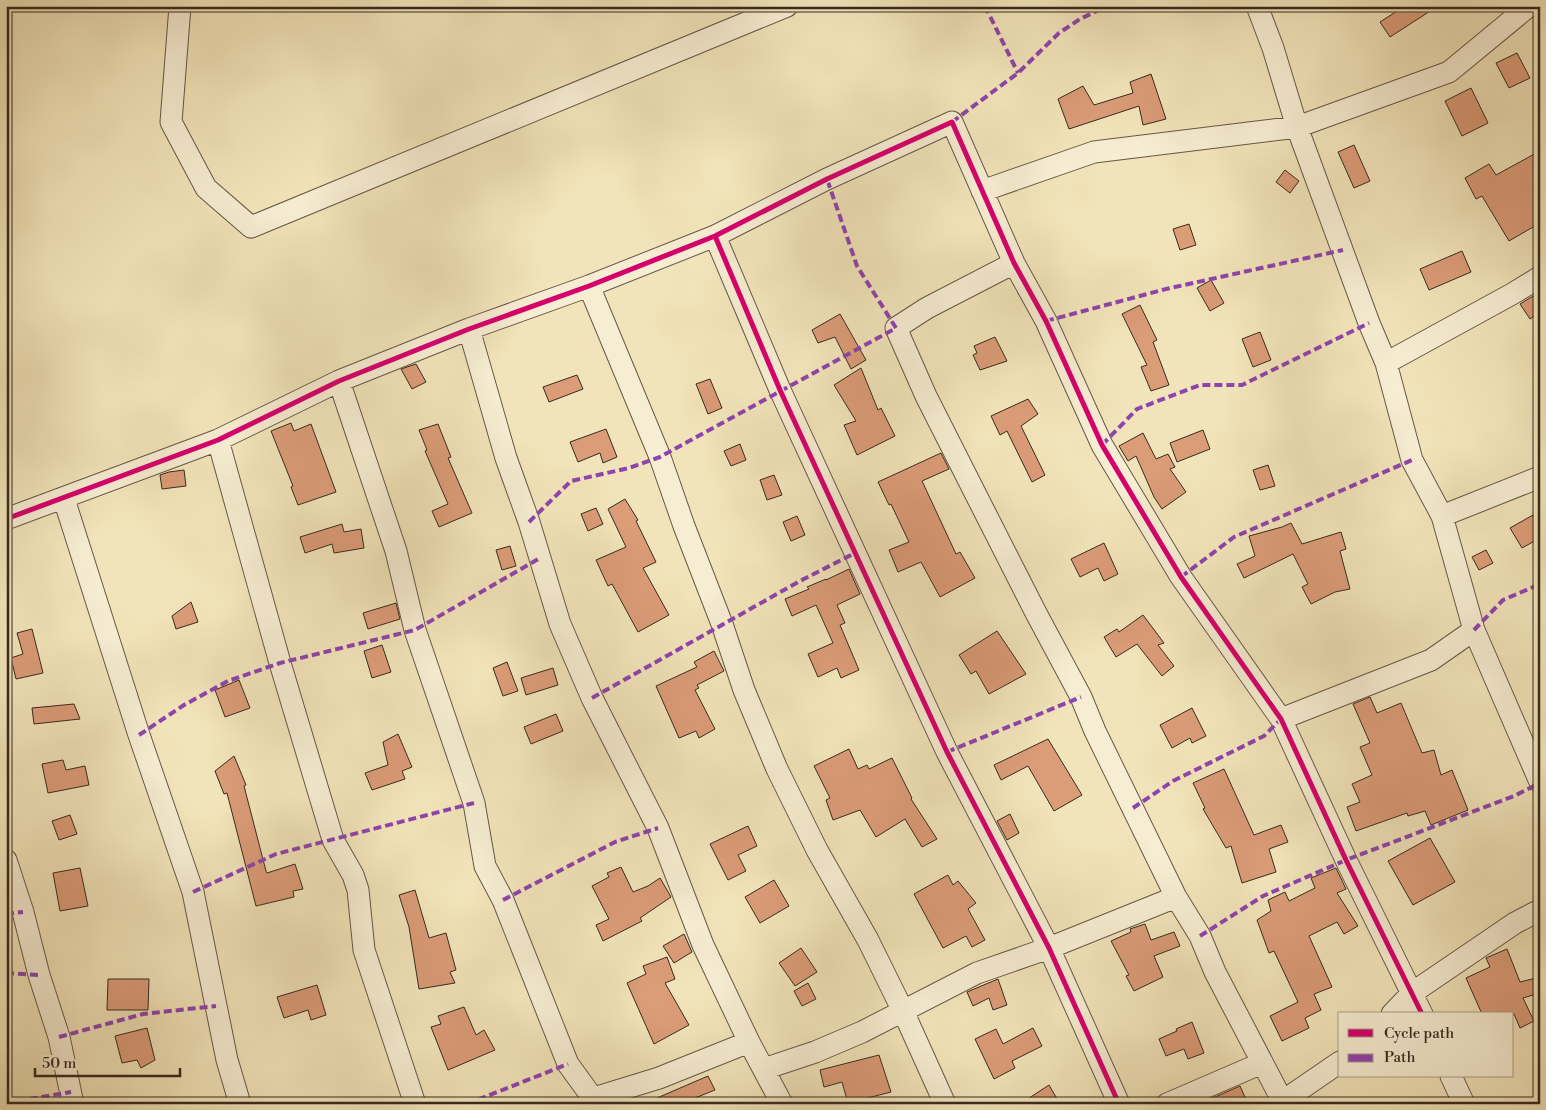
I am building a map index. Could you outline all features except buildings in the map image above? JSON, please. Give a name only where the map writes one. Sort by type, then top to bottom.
[{"type":"street","points":[[180,6],[171,122],[206,188],[251,227],[787,6]]},
{"type":"street","points":[[1257,6],[1273,48],[1298,127],[1369,323],[1386,363],[1412,460],[1442,516],[1474,630],[1539,774]]},
{"type":"street","points":[[982,191],[1094,152],[1298,127],[1449,72],[1529,6]]},
{"type":"street","points":[[6,520],[218,440],[339,381],[468,329],[590,286],[715,236],[826,180],[952,122],[1014,263],[1046,321],[1102,445],[1181,577],[1281,719],[1346,860],[1421,1012]]},
{"type":"street","points":[[715,236],[780,390],[942,743],[1048,948],[1119,1104]]},
{"type":"street","points":[[1014,263],[927,308],[896,328],[926,396],[1036,614],[1081,697],[1095,731],[1176,896],[1200,936],[1215,972],[1283,1102],[1338,1063]]},
{"type":"street","points":[[1386,363],[1540,277]]},
{"type":"street","points":[[590,286],[660,457],[684,526],[722,624],[744,690],[777,769],[817,850],[868,940],[903,1010],[945,1104]]},
{"type":"street","points":[[468,329],[506,458],[529,522],[560,624],[592,698],[658,828],[703,945],[749,1042],[782,1104]]},
{"type":"street","points":[[339,381],[396,551],[415,630],[474,803],[485,866],[503,900],[568,1064],[596,1101],[749,1042]]},
{"type":"street","points":[[218,440],[332,840],[353,875],[358,890],[364,950],[414,1104]]},
{"type":"street","points":[[1442,516],[1540,478]]},
{"type":"street","points":[[64,499],[139,735],[194,892],[227,1060],[240,1104]]},
{"type":"street","points":[[1281,719],[1431,660],[1474,630]]},
{"type":"street","points":[[6,860],[59,1037],[73,1104]]},
{"type":"street","points":[[764,1069],[815,1052],[862,1032],[977,973],[1048,948],[1176,896]]},
{"type":"street","points":[[1394,1012],[1412,994],[1515,923],[1540,910]]},
{"type":"street","points":[[1167,1104],[1262,1063]]},
{"type":"street","points":[[1452,1078],[1464,1104]]},
{"type":"marked path","points":[[985,6],[1018,73]]},
{"type":"marked path","points":[[952,122],[1018,73],[1059,33],[1080,19],[1107,6]]},
{"type":"marked path","points":[[529,522],[571,481],[629,468],[660,457],[896,328],[857,266],[827,179]]},
{"type":"marked path","points":[[1046,321],[1166,289],[1343,250]]},
{"type":"marked path","points":[[1102,445],[1137,409],[1200,385],[1242,385],[1369,323]]},
{"type":"marked path","points":[[1181,577],[1234,537],[1412,460]]},
{"type":"marked path","points":[[592,698],[800,581],[855,553]]},
{"type":"marked path","points":[[139,735],[184,705],[228,681],[280,663],[415,630],[540,558]]},
{"type":"marked path","points":[[1474,630],[1503,600],[1540,584]]},
{"type":"marked path","points":[[947,752],[1081,697]]},
{"type":"marked path","points":[[1133,808],[1173,781],[1264,736],[1281,719]]},
{"type":"marked path","points":[[1200,936],[1263,896],[1346,860],[1514,796],[1540,783]]},
{"type":"marked path","points":[[193,892],[276,854],[474,803]]},
{"type":"marked path","points":[[503,900],[615,842],[658,828]]},
{"type":"marked path","points":[[6,914],[23,912]]},
{"type":"marked path","points":[[6,973],[39,975]]},
{"type":"marked path","points":[[59,1037],[143,1014],[216,1006]]},
{"type":"marked path","points":[[467,1104],[568,1064]]},
{"type":"marked path","points":[[6,1103],[71,1092]]},
{"type":"cycle path","points":[[6,519],[218,440],[339,381],[469,329],[589,286],[715,236],[827,179],[952,122],[1014,263],[1046,321],[1102,445],[1181,577],[1281,719],[1346,860],[1421,1012]]},
{"type":"cycle path","points":[[715,236],[780,390],[947,752],[1049,948],[1119,1104]]}]
